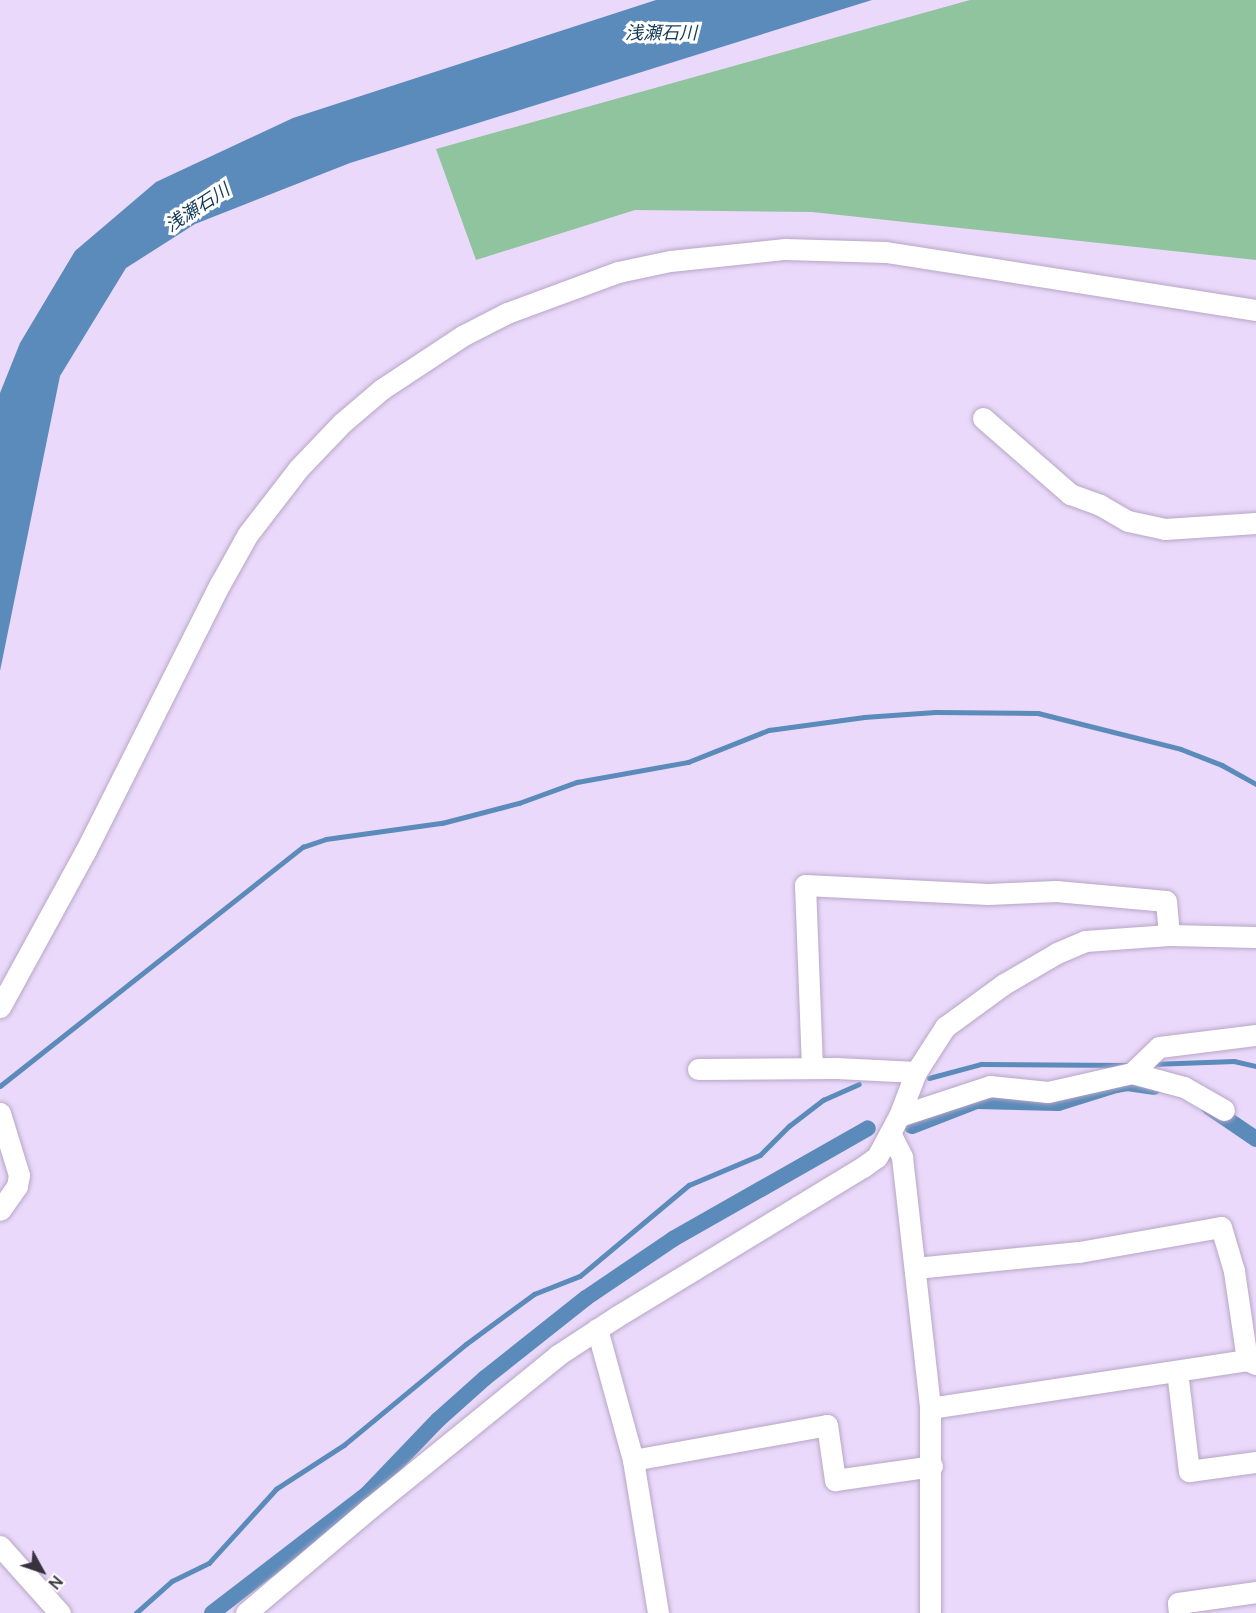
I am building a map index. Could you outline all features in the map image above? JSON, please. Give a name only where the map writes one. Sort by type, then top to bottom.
[{"type":"street","points":[[0,1007],[85,852],[220,584],[248,534],[298,469],[342,423],[382,389],[464,335],[507,313],[618,272],[670,261],[785,249],[843,249],[897,254],[1256,310]]},
{"type":"street","points":[[983,418],[1070,494],[1100,505],[1128,521],[1165,529],[1206,524],[1256,523]]},
{"type":"street","points":[[812,1067],[805,885],[988,894],[1056,891],[1166,901],[1168,935]]},
{"type":"street","points":[[246,1613],[549,1362],[597,1329],[855,1173],[877,1156],[894,1125],[916,1072],[945,1027],[1004,984],[1057,953],[1085,941],[1168,935],[1256,937]]},
{"type":"street","points":[[1132,1073],[1159,1047],[1256,1035]]},
{"type":"street","points":[[698,1069],[812,1067],[916,1072]]},
{"type":"street","points":[[894,1125],[990,1086],[1047,1092],[1132,1073],[1184,1087],[1224,1110]]},
{"type":"street","points":[[0,1113],[19,1175],[17,1186],[0,1210]]},
{"type":"street","points":[[894,1125],[902,1157],[930,1408],[932,1466],[930,1613]]},
{"type":"street","points":[[915,1268],[1079,1251],[1221,1227],[1234,1271],[1251,1362],[930,1408]]},
{"type":"street","points":[[597,1329],[633,1460],[658,1613]]},
{"type":"street","points":[[1177,1371],[1190,1471],[1256,1462]]},
{"type":"street","points":[[633,1460],[827,1425],[835,1480],[932,1466]]},
{"type":"street","points":[[0,1546],[60,1613]]},
{"type":"street","points":[[1179,1613],[1178,1603],[1256,1592]]},
{"type":"green space","points":[[970,0],[1256,0],[1256,260],[812,212],[635,210],[476,260],[436,149]]},
{"type":"water","name":"浅瀬石川","points":[[656,0],[872,0],[350,163],[195,224],[126,268],[60,376],[0,671],[0,393],[20,343],[75,251],[156,182],[293,118]]},
{"type":"waterway","points":[[0,1086],[303,847],[326,839],[442,823],[519,803],[577,782],[688,762],[769,730],[864,717],[935,712],[1038,713],[1181,749],[1222,765],[1256,784]]},
{"type":"waterway","points":[[1152,1064],[1234,1061],[1256,1066]]},
{"type":"waterway","points":[[929,1078],[981,1064],[1126,1065]]},
{"type":"waterway","points":[[912,1126],[976,1101],[1058,1103],[1127,1083],[1154,1087]]},
{"type":"waterway","points":[[136,1613],[172,1581],[209,1563],[276,1489],[344,1445],[466,1344],[534,1294],[580,1276],[689,1185],[760,1155],[789,1126],[823,1100],[859,1084]]},
{"type":"waterway","points":[[1209,1107],[1256,1139]]},
{"type":"waterway","points":[[212,1613],[367,1494],[438,1420],[485,1378],[586,1298],[673,1239],[868,1128]]}]
